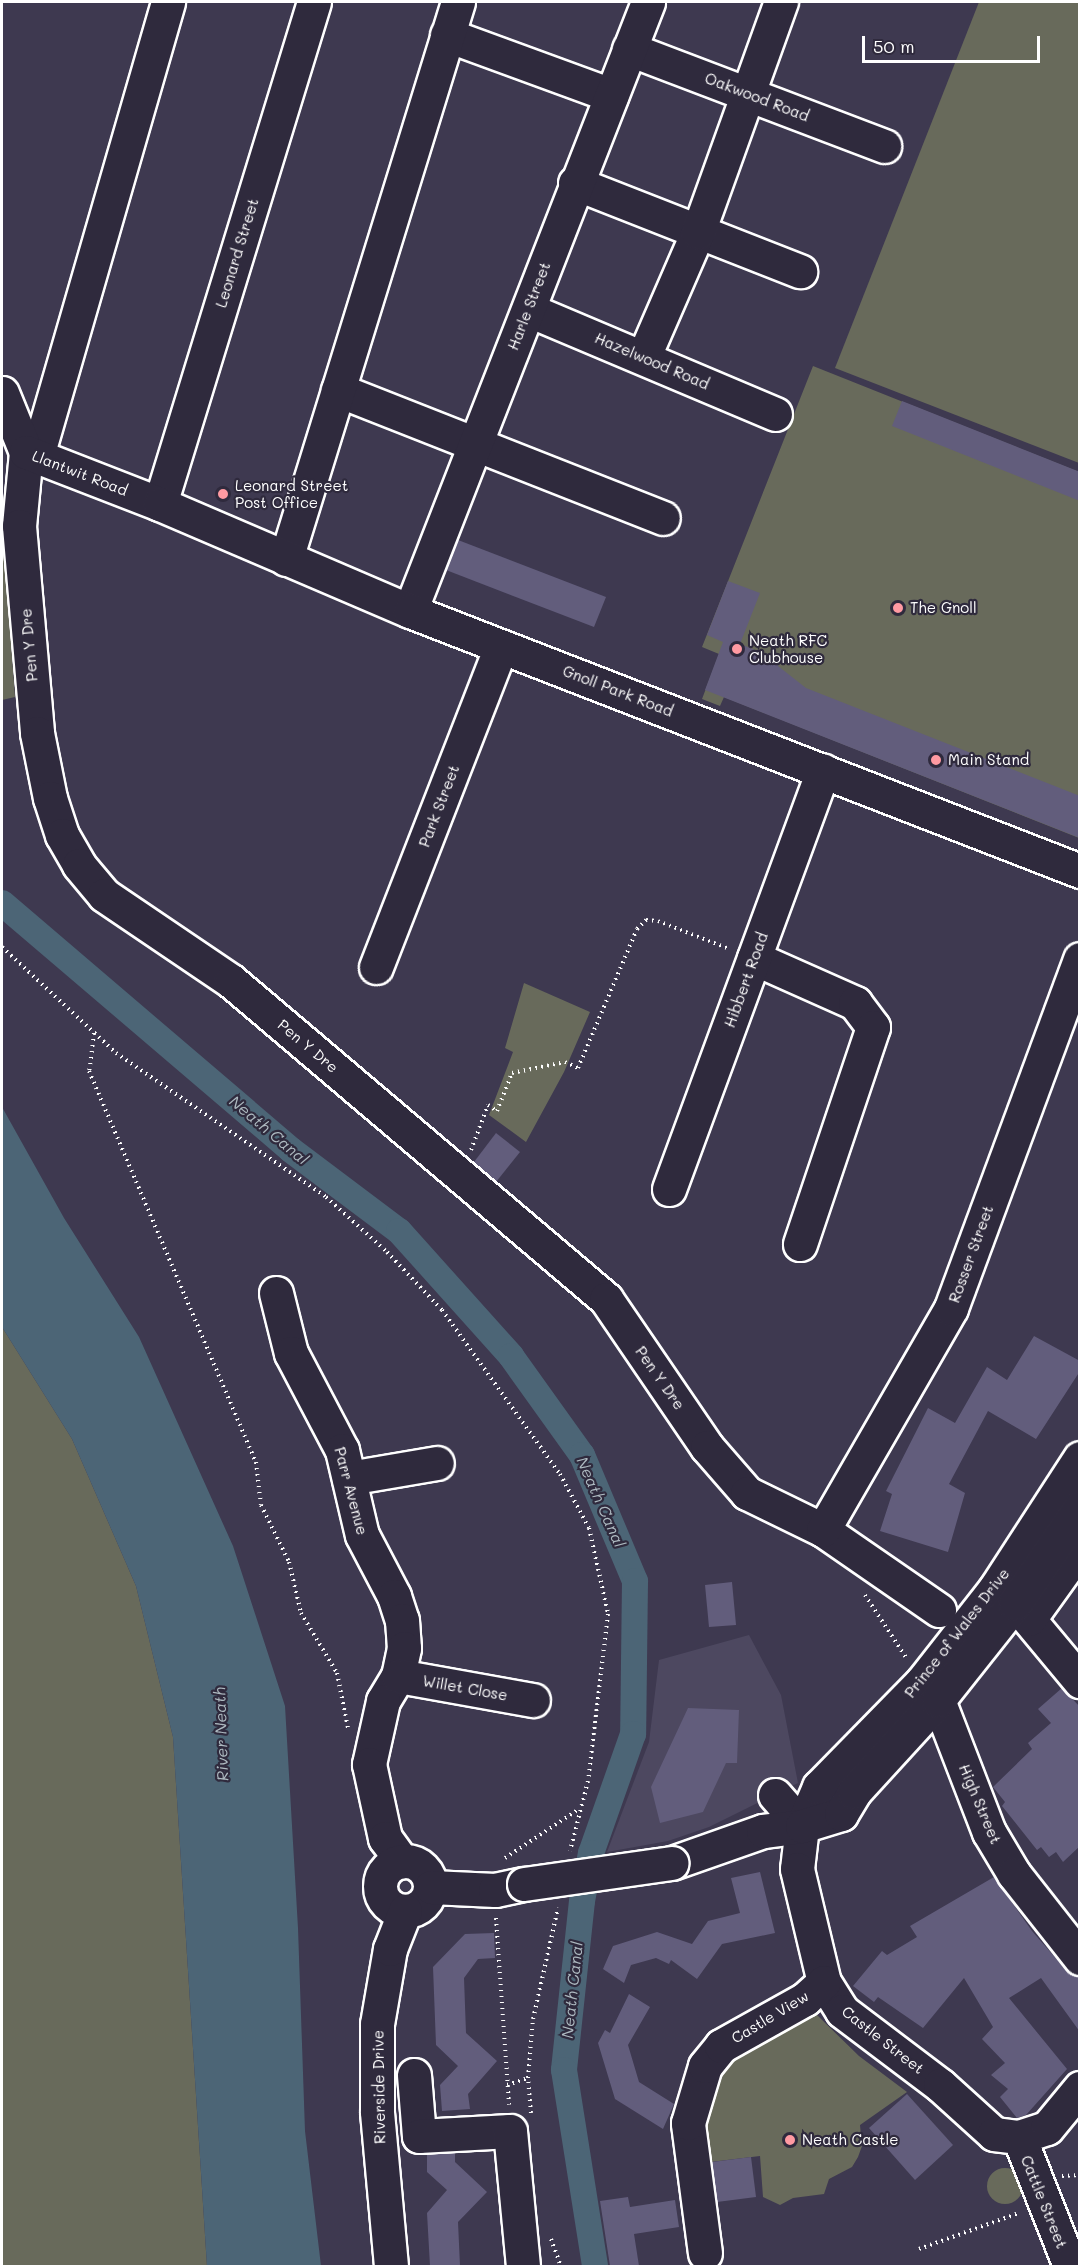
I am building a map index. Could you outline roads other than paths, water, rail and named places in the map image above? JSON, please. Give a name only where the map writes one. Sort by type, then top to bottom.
[{"type":"street","name":"Pen Y Dre","points":[[168,2],[32,454],[19,526],[37,733],[50,798],[62,835],[80,865],[104,895],[231,981],[606,1299],[707,1447],[747,1494],[824,1530],[939,1610]]},
{"type":"street","name":"Leonard Street","points":[[160,504],[315,2]]},
{"type":"street","points":[[286,559],[458,2]]},
{"type":"street","name":"Harle Street","points":[[410,611],[528,310],[575,183],[648,2]]},
{"type":"street","points":[[644,356],[698,232],[780,2]]},
{"type":"street","points":[[447,35],[610,95]]},
{"type":"street","name":"Oakwood Road","points":[[629,49],[884,146]]},
{"type":"street","points":[[575,183],[800,271]]},
{"type":"street","name":"Hazelwood Road","points":[[528,310],[644,356],[775,414]]},
{"type":"street","points":[[338,390],[663,518]]},
{"type":"street","name":"Llantwit Road","points":[[2,393],[32,454],[160,504]]},
{"type":"street","name":"Gnoll Park Road","points":[[160,504],[410,611],[1080,871]]},
{"type":"street","name":"Park Street","points":[[376,967],[501,646]]},
{"type":"street","name":"Hibbert Road","points":[[669,1189],[823,770]]},
{"type":"street","points":[[754,958],[855,1003],[873,1026],[800,1244]]},
{"type":"street","name":"Rosser Street","points":[[824,1530],[951,1308],[1080,959]]},
{"type":"street","name":"Parr Avenue","points":[[276,1293],[291,1353],[342,1450],[362,1535],[394,1596],[402,1620],[404,1648],[398,1676],[383,1701],[369,1764],[385,1838],[402,1861]]},
{"type":"street","name":"Prince of Wales Drive","points":[[930,1691],[1080,1458]]},
{"type":"street","points":[[349,1478],[436,1463]]},
{"type":"street","name":"Prince of Wales Drive","points":[[802,1826],[819,1788],[1022,1611],[1080,1508]]},
{"type":"street","points":[[1080,1548],[1022,1611],[1080,1681]]},
{"type":"street","name":"Willet Close","points":[[398,1676],[533,1700]]},
{"type":"street","name":"High Street","points":[[930,1691],[989,1832],[1014,1874],[1080,1958]]},
{"type":"street","points":[[775,1795],[802,1826]]},
{"type":"street","points":[[431,1887],[504,1886],[672,1863],[763,1831],[802,1826]]},
{"type":"street","name":"Castle Street","points":[[802,1826],[797,1869],[824,1982],[842,2011],[940,2085],[994,2134],[1019,2137]]},
{"type":"street","points":[[402,1861],[425,1870],[431,1887],[420,1907],[405,1911],[384,1900],[380,1883],[387,1868],[402,1861]]},
{"type":"street","name":"Riverside Drive","points":[[391,2266],[377,2111],[377,2025],[390,1949],[405,1911]]},
{"type":"street","name":"Castle View","points":[[705,2253],[690,2153],[688,2123],[705,2066],[721,2046],[805,1999],[824,1982]]},
{"type":"street","points":[[414,2075],[419,2136],[522,2128],[522,2266]]},
{"type":"street","points":[[1019,2137],[1047,2128],[1080,2088]]},
{"type":"street","name":"Cattle Street","points":[[1019,2137],[1042,2204],[1070,2266]]},
{"type":"water","name":"River Neath","points":[[2,1107],[64,1218],[139,1337],[233,1546],[285,1706],[298,1928],[305,2131],[321,2266],[207,2266],[173,1737],[136,1586],[72,1439],[2,1327]]},
{"type":"waterway","name":"Neath Canal","points":[[2,903],[291,1150],[399,1231],[511,1356],[582,1455],[635,1581],[633,1734],[591,1853],[582,1901],[564,2070],[595,2266]]},
{"type":"place","name":"Leonard Street Post Office","points":[[223,494]]},
{"type":"place","name":"The Gnoll","points":[[898,608]]},
{"type":"place","name":"Neath RFC Clubhouse","points":[[737,649]]},
{"type":"place","name":"Main Stand","points":[[936,760]]},
{"type":"place","name":"Neath Castle","points":[[790,2140]]}]
